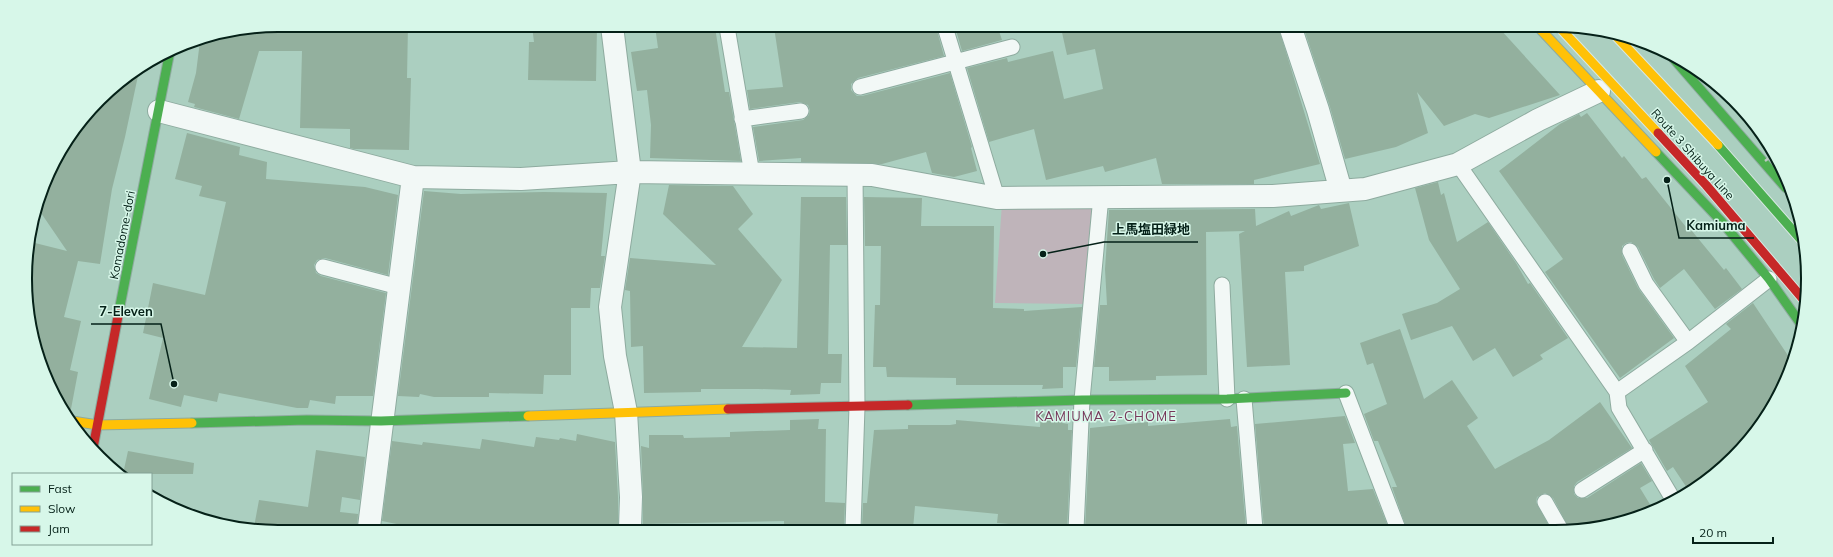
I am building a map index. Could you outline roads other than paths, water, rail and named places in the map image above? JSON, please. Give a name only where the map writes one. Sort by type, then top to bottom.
[{"type":"main road","points":[[1543,32],[1722,222],[1768,279],[1797,319]]},
{"type":"main road","name":"Route 3 Shibuya Line","points":[[1564,33],[1706,184],[1800,295]]},
{"type":"main road","name":"Route 3 Shibuya Line","points":[[1622,41],[1732,160],[1797,235]]},
{"type":"main road","name":"Komadome-dori","points":[[94,442],[169,57]]},
{"type":"main road","points":[[1681,67],[1782,183]]},
{"type":"main road","points":[[78,422],[98,425],[307,420],[381,420],[1082,400],[1244,399],[1346,394]]},
{"type":"street","points":[[613,32],[630,172],[610,307],[615,356],[626,412],[630,525]]},
{"type":"street","points":[[1292,32],[1318,110],[1341,191]]},
{"type":"street","points":[[159,111],[413,177],[521,179],[630,172],[752,174],[855,173],[997,198],[1101,196],[1273,196],[1365,189],[1458,164],[1538,120],[1599,91]]},
{"type":"street","points":[[369,525],[381,420],[413,177]]},
{"type":"lane","points":[[728,32],[752,174]]},
{"type":"lane","points":[[948,32],[997,198]]},
{"type":"lane","points":[[860,87],[957,63],[1012,47]]},
{"type":"lane","points":[[742,119],[802,112]]},
{"type":"lane","points":[[1458,164],[1617,392],[1619,408],[1671,496]]},
{"type":"lane","points":[[853,525],[857,407],[855,173]]},
{"type":"lane","points":[[1076,525],[1082,400],[1101,196]]},
{"type":"lane","points":[[1630,251],[1646,284],[1688,342]]},
{"type":"lane","points":[[323,267],[399,287]]},
{"type":"lane","points":[[1617,392],[1688,342],[1768,279]]},
{"type":"lane","points":[[1222,285],[1227,399]]},
{"type":"lane","points":[[1346,394],[1396,525]]},
{"type":"lane","points":[[1244,399],[1255,525]]},
{"type":"lane","points":[[1582,490],[1645,450]]},
{"type":"lane","points":[[1545,502],[1557,525]]},
{"type":"place","name":"Kamiuma","points":[[1667,180]]},
{"type":"place","name":"上馬塩田緑地","points":[[1043,254]]},
{"type":"place","name":"7-Eleven","points":[[174,384]]},
{"type":"district","name":"KAMIUMA 2-CHOME","points":[[1106,416]]}]
